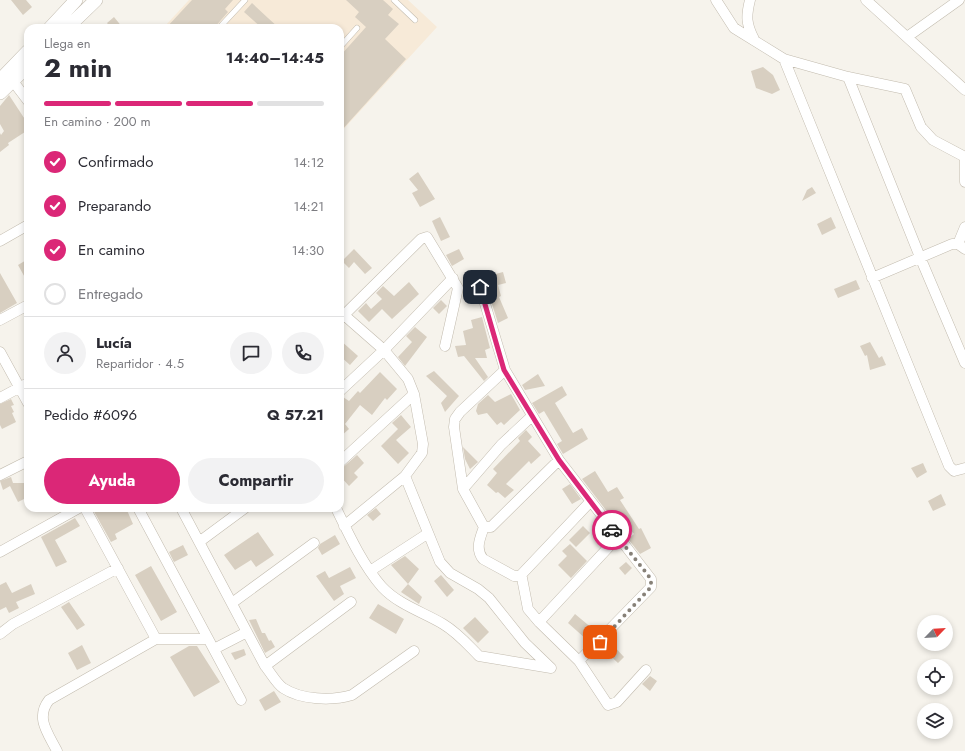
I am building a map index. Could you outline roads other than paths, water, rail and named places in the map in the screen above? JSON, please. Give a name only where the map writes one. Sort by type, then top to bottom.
[{"type":"street","points":[[54,24],[76,0]]},
{"type":"street","points":[[71,24],[96,0]]},
{"type":"street","points":[[716,0],[734,28],[784,59],[905,89],[921,127],[933,140],[965,157]]},
{"type":"street","points":[[750,0],[747,27],[755,40]]},
{"type":"street","points":[[866,0],[965,90]]},
{"type":"street","points":[[907,37],[959,0]]},
{"type":"street","points":[[0,93],[7,78],[24,56]]},
{"type":"street","points":[[784,59],[949,466],[954,471],[965,468]]},
{"type":"street","points":[[7,78],[24,68]]},
{"type":"street","points":[[848,76],[920,257],[965,363]]},
{"type":"street","points":[[7,78],[24,97]]},
{"type":"street","points":[[965,160],[965,182]]},
{"type":"street","points":[[872,278],[920,257],[961,244],[965,227]]},
{"type":"street","points":[[0,241],[24,228]]},
{"type":"street","points":[[344,315],[424,238],[427,237],[458,288],[445,346]]},
{"type":"street","points":[[344,387],[384,350],[453,278]]},
{"type":"street","points":[[480,287],[504,370],[559,460],[651,580],[651,587],[579,661]]},
{"type":"street","points":[[0,320],[24,307]]},
{"type":"street","points":[[344,319],[384,350],[408,379],[414,394],[422,444],[422,452],[405,476],[344,526]]},
{"type":"street","points":[[0,352],[24,385],[0,398]]},
{"type":"street","points":[[504,370],[460,412],[455,419],[454,427],[464,489],[484,527],[478,545],[479,554],[483,559],[514,576],[520,576],[590,502]]},
{"type":"street","points":[[344,458],[414,394]]},
{"type":"street","points":[[464,489],[501,445],[532,416]]},
{"type":"street","points":[[484,527],[491,527],[559,460]]},
{"type":"street","points":[[0,475],[24,463]]},
{"type":"street","points":[[338,512],[344,526],[370,570],[383,588],[414,611],[451,629],[466,641],[479,656],[550,668],[525,643],[489,598],[478,589],[450,573],[440,562],[427,534],[405,476]]},
{"type":"street","points":[[0,552],[72,512]]},
{"type":"street","points":[[87,512],[156,639]]},
{"type":"street","points":[[140,512],[241,700]]},
{"type":"street","points":[[183,512],[266,666],[282,687],[295,694],[307,697],[341,698],[352,694],[414,651]]},
{"type":"street","points":[[199,542],[240,512]]},
{"type":"street","points":[[370,570],[427,534]]},
{"type":"street","points":[[538,622],[618,538]]},
{"type":"street","points":[[232,603],[314,543]]},
{"type":"street","points":[[0,634],[14,624],[118,568]]},
{"type":"street","points":[[520,576],[522,578],[528,610],[538,622],[579,661],[608,705],[617,702],[646,670]]},
{"type":"street","points":[[266,666],[351,602]]},
{"type":"street","points":[[214,649],[247,632]]},
{"type":"street","points":[[57,751],[44,724],[42,714],[44,707],[49,700],[156,639],[208,639]]},
{"type":"lane","points":[[394,0],[415,20]]},
{"type":"lane","points":[[222,24],[241,1]]},
{"type":"lane","points":[[344,43],[357,28]]}]
